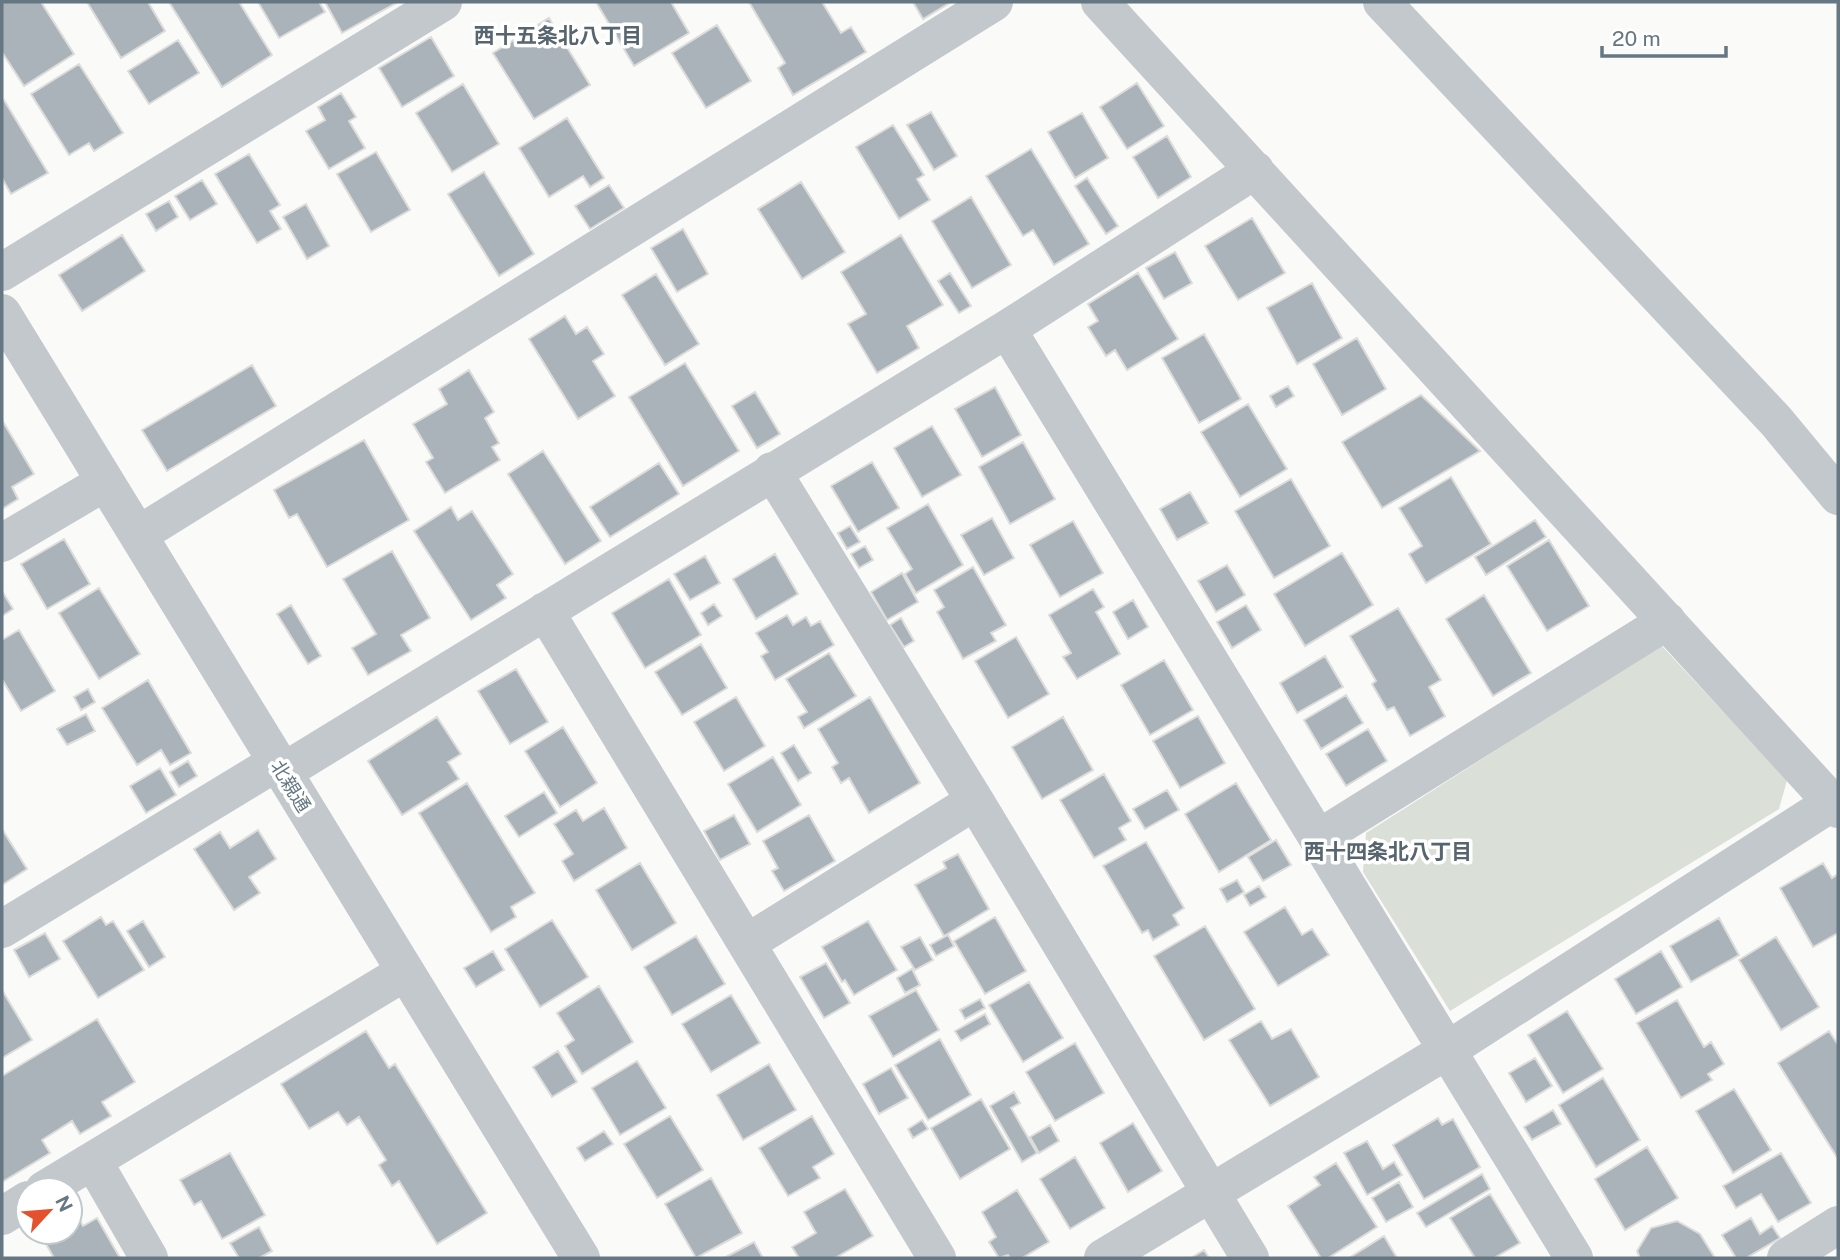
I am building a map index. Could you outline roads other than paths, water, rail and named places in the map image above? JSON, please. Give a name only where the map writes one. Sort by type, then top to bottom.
[{"type":"street","points":[[2,272],[443,2]]},
{"type":"street","points":[[138,535],[994,2]]},
{"type":"street","points":[[1100,2],[1836,806],[1446,1051],[1103,1258]]},
{"type":"street","points":[[1382,2],[1776,421],[1838,496]]},
{"type":"street","points":[[2,929],[545,611],[1007,329],[1255,170]]},
{"type":"street","name":"北親通","points":[[2,313],[581,1258]]},
{"type":"street","points":[[1007,329],[1574,1258]]},
{"type":"street","points":[[772,471],[975,801],[1250,1258]]},
{"type":"street","points":[[2,543],[105,482]]},
{"type":"street","points":[[545,611],[937,1258]]},
{"type":"street","points":[[1319,838],[1667,621]]},
{"type":"street","points":[[747,943],[975,801]]},
{"type":"street","points":[[68,1176],[405,972]]},
{"type":"street","points":[[93,1161],[149,1258]]},
{"type":"street","points":[[1786,1258],[1838,1225]]},
{"type":"district","name":"西十五条北八丁目","points":[[558,35]]},
{"type":"district","name":"西十四条北八丁目","points":[[1388,851]]}]
